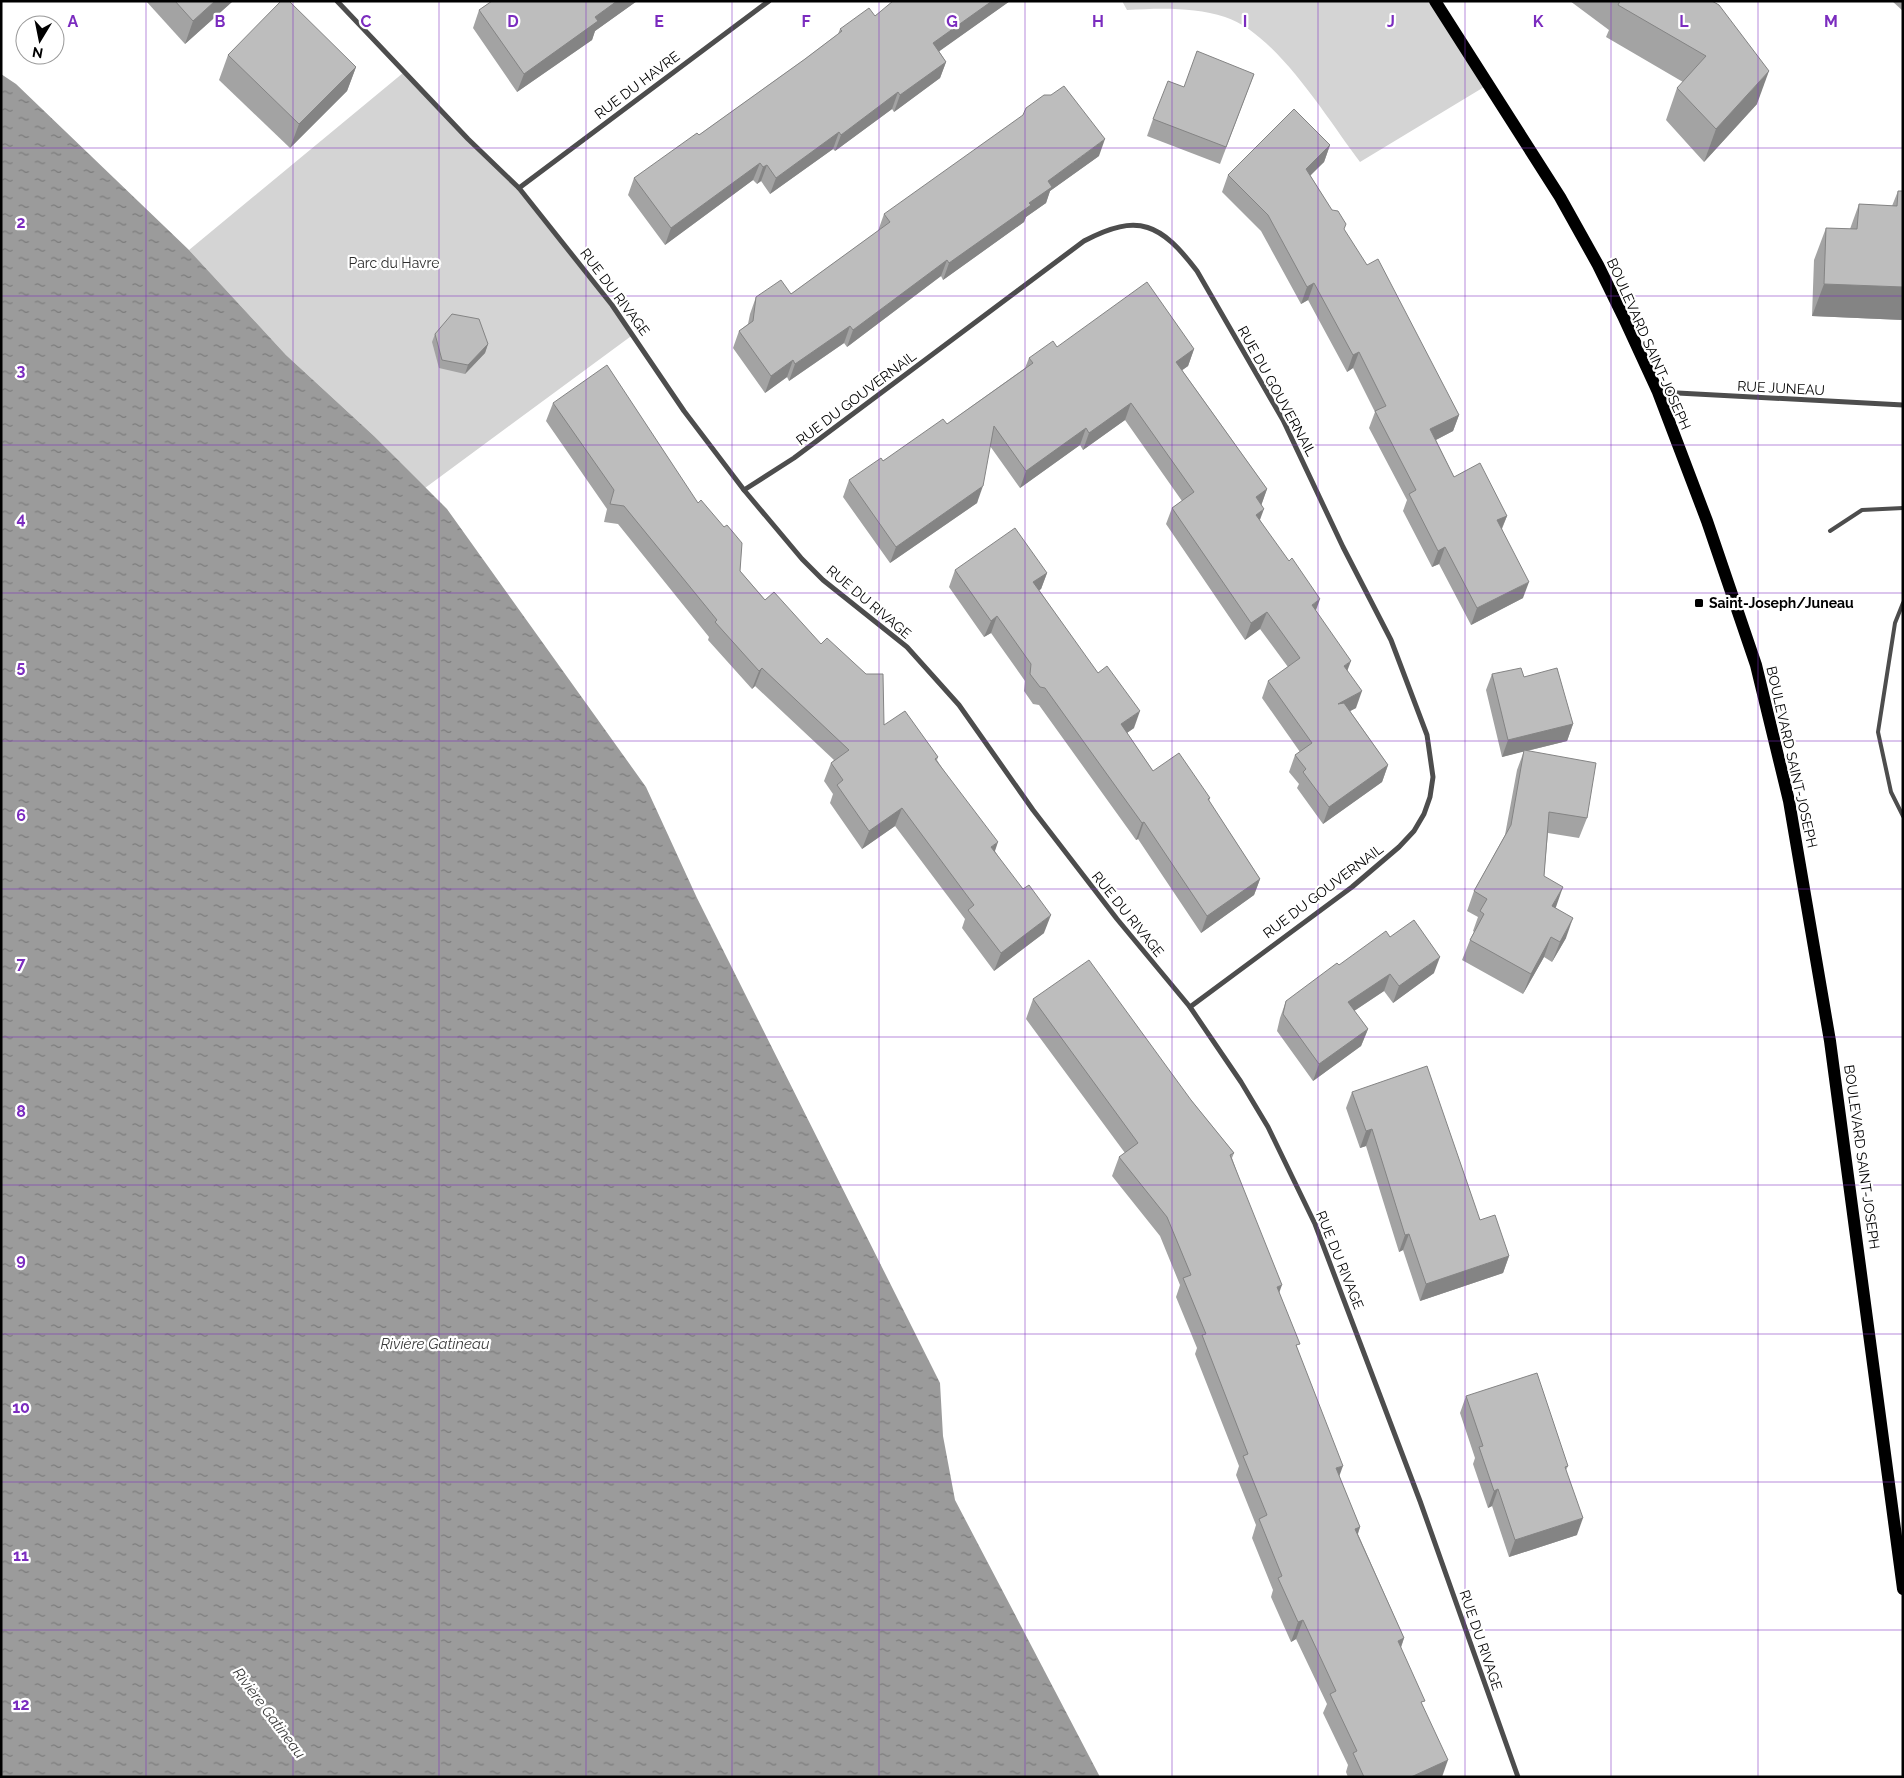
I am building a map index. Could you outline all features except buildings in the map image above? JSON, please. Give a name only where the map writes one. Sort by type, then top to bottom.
[{"type":"main road","name":"BOULEVARD SAINT-JOSEPH","points":[[1435,1],[1560,197],[1598,265],[1658,392],[1714,539],[1756,665],[1789,801],[1830,1041],[1903,1589]]},
{"type":"street","name":"RUE DU RIVAGE","points":[[336,1],[455,126],[519,188],[612,304],[684,411],[744,490],[823,580],[882,626],[926,666],[959,705],[1033,810],[1116,919],[1190,1007],[1268,1127],[1315,1224],[1420,1501],[1518,1777]]},
{"type":"street","name":"RUE DU HAVRE","points":[[519,188],[769,1]]},
{"type":"street","name":"RUE DU GOUVERNAIL","points":[[744,490],[794,458],[1084,240],[1106,229],[1126,224],[1147,227],[1168,237],[1185,255],[1197,271],[1283,420],[1343,547],[1391,640],[1427,734],[1433,777],[1430,797],[1424,814],[1414,832],[1399,848],[1352,887],[1190,1007]]},
{"type":"street","name":"RUE JUNEAU","points":[[1658,392],[1903,405]]},
{"type":"lane","points":[[1830,531],[1862,510],[1903,508]]},
{"type":"lane","points":[[1903,604],[1895,623],[1878,732],[1891,792],[1903,816]]},
{"type":"green space","points":[[1122,1],[1435,1],[1489,84],[1360,162],[1300,80],[1263,40],[1244,26],[1225,17],[1201,11],[1127,10]]},
{"type":"green space","name":"Parc du Havre","points":[[403,73],[519,188],[634,334],[425,488],[374,436],[286,355],[189,250]]},
{"type":"water","name":"Rivière Gatineau","points":[[1,74],[16,84],[189,250],[286,355],[374,436],[447,509],[646,787],[697,898],[940,1383],[943,1436],[955,1500],[1100,1777],[1,1777]]},
{"type":"place","name":"Saint-Joseph/Juneau","points":[[1699,603]]}]
